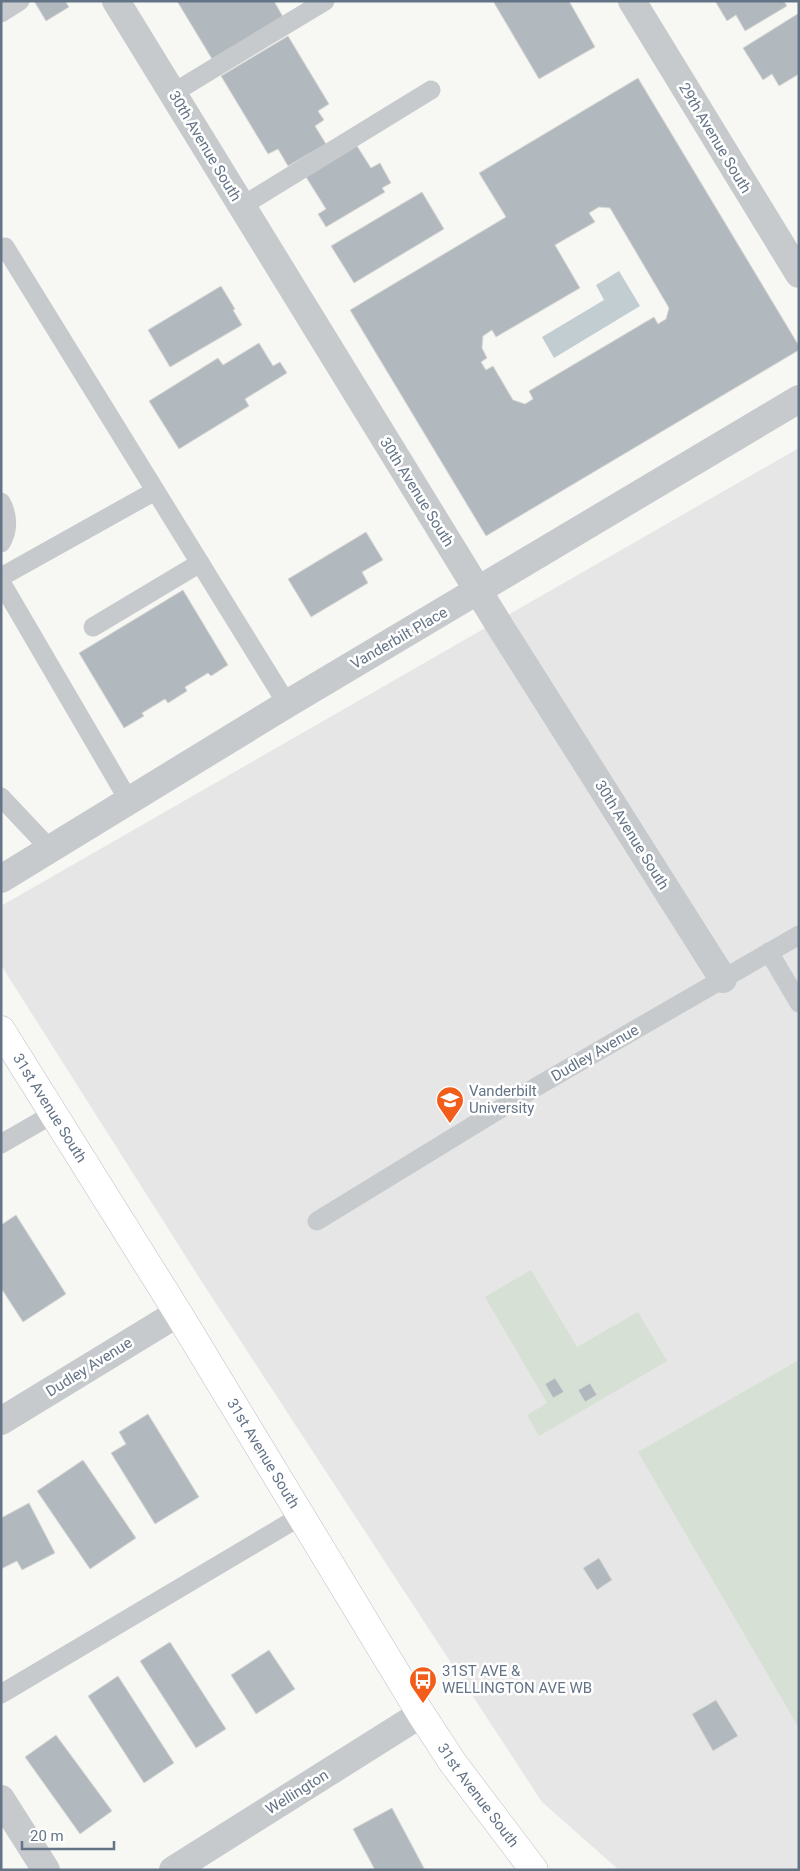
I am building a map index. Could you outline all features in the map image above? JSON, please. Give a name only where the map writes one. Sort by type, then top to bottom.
[{"type":"main road","name":"31st Avenue South","points":[[1,1030],[178,1313],[421,1714],[453,1763],[534,1870]]},
{"type":"street","name":"30th Avenue South","points":[[116,1],[478,591],[722,979]]},
{"type":"street","name":"29th Avenue South","points":[[632,1],[799,274]]},
{"type":"street","name":"Vanderbilt Place","points":[[1,879],[287,704],[799,399]]},
{"type":"street","name":"Dudley Avenue","points":[[1,1421],[178,1313]]},
{"type":"street","name":"Wellington","points":[[173,1870],[421,1714]]},
{"type":"street","points":[[1,1799],[46,1870]]},
{"type":"lane","points":[[1,13],[20,1]]},
{"type":"lane","points":[[173,93],[325,1]]},
{"type":"lane","points":[[242,206],[431,90]]},
{"type":"lane","points":[[1,249],[5,247],[287,704]]},
{"type":"lane","points":[[1,577],[155,491]]},
{"type":"lane","points":[[1,502],[7,520],[6,530],[1,543]]},
{"type":"lane","points":[[92,627],[200,563]]},
{"type":"lane","points":[[1,582],[129,801]]},
{"type":"lane","points":[[1,797],[50,849]]},
{"type":"lane","name":"Dudley Avenue","points":[[317,1221],[536,1087],[799,935]]},
{"type":"lane","points":[[769,952],[799,1003]]},
{"type":"lane","points":[[1,1144],[53,1114]]},
{"type":"lane","points":[[1,1694],[301,1516]]},
{"type":"shaded area","points":[[619,271],[640,306],[554,358],[542,337],[604,300],[596,285]]},
{"type":"shaded area","name":"Vanderbilt University","points":[[799,448],[799,1870],[619,1870],[542,1802],[202,1282],[1,965],[1,906]]},
{"type":"shaded area","points":[[531,1270],[577,1347],[638,1312],[667,1361],[539,1436],[527,1415],[547,1403],[485,1297]]},
{"type":"shaded area","points":[[799,1360],[799,1728],[638,1452]]},
{"type":"building","points":[[34,1],[65,1],[69,7],[46,21]]},
{"type":"building","points":[[177,1],[274,1],[283,17],[212,59]]},
{"type":"building","points":[[493,1],[569,1],[595,47],[539,79]]},
{"type":"building","points":[[715,1],[784,1],[787,6],[745,31],[736,15],[727,21]]},
{"type":"building","points":[[799,13],[799,74],[779,86],[772,74],[763,80],[743,48]]},
{"type":"building","points":[[288,36],[329,104],[318,111],[324,120],[315,126],[326,144],[288,166],[278,149],[268,154],[221,76]]},
{"type":"building","points":[[638,78],[799,346],[799,350],[486,536],[350,310],[506,217],[479,173]],"holes":[[[599,207],[610,208],[669,308],[666,319],[658,324],[654,317],[529,391],[533,399],[525,404],[513,400],[493,366],[486,370],[481,362],[487,358],[482,348],[483,336],[492,330],[496,337],[580,288],[555,245],[595,222],[589,213]]]},
{"type":"building","points":[[357,146],[371,168],[380,163],[391,183],[382,188],[385,192],[326,227],[318,214],[326,209],[306,177]]},
{"type":"building","points":[[422,192],[444,229],[354,283],[331,246]]},
{"type":"building","points":[[221,286],[242,325],[170,367],[148,330]]},
{"type":"building","points":[[259,343],[273,366],[280,362],[287,373],[245,399],[249,406],[179,449],[149,401],[218,358],[223,365]]},
{"type":"building","points":[[366,532],[383,560],[362,572],[368,583],[311,617],[288,579]]},
{"type":"building","points":[[183,590],[228,665],[211,676],[208,673],[185,687],[187,691],[168,703],[165,699],[142,713],[144,716],[124,728],[79,653]]},
{"type":"building","points":[[16,1215],[66,1294],[23,1322],[1,1288],[1,1225]]},
{"type":"building","points":[[555,1378],[564,1392],[553,1398],[545,1384]]},
{"type":"building","points":[[590,1383],[597,1395],[585,1402],[578,1390]]},
{"type":"building","points":[[148,1414],[199,1497],[155,1524],[111,1453],[126,1444],[119,1432]]},
{"type":"building","points":[[83,1460],[136,1538],[90,1569],[37,1491]]},
{"type":"building","points":[[29,1503],[55,1553],[22,1570],[17,1561],[1,1569],[1,1518]]},
{"type":"building","points":[[599,1558],[612,1580],[597,1590],[583,1568]]},
{"type":"building","points":[[170,1642],[226,1729],[196,1748],[140,1661]]},
{"type":"building","points":[[269,1650],[295,1689],[256,1714],[231,1675]]},
{"type":"building","points":[[118,1676],[174,1763],[144,1783],[88,1696]]},
{"type":"building","points":[[716,1700],[738,1736],[713,1751],[692,1714]]},
{"type":"building","points":[[56,1735],[112,1811],[80,1834],[25,1757]]},
{"type":"building","points":[[392,1808],[425,1870],[375,1870],[353,1829]]},
{"type":"place","name":"Vanderbilt University","points":[[450,1124]]},
{"type":"place","name":"31ST AVE & WELLINGTON AVE WB","points":[[423,1704]]}]
